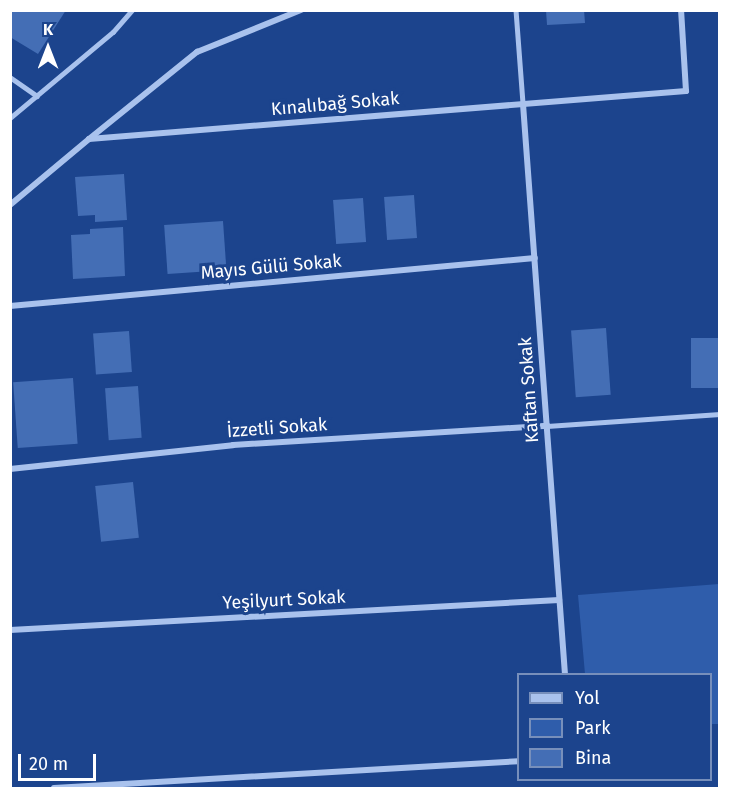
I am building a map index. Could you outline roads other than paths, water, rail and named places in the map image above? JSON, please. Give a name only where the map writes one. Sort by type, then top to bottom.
[{"type":"street","points":[[10,205],[197,52],[301,10]]},
{"type":"street","name":"Kınalıbağ Sokak","points":[[89,139],[686,91],[681,10]]},
{"type":"street","name":"Kaftan Sokak","points":[[523,104],[565,673]]},
{"type":"street","name":"Mayıs Gülü Sokak","points":[[10,306],[535,258]]},
{"type":"street","name":"İzzetli Sokak","points":[[10,470],[233,446],[547,426]]},
{"type":"street","name":"Yeşilyurt Sokak","points":[[10,630],[559,600]]},
{"type":"street","points":[[54,789],[517,761]]},
{"type":"lane","points":[[10,118],[113,32],[132,10]]},
{"type":"lane","points":[[516,10],[523,104]]},
{"type":"lane","points":[[10,76],[37,96]]},
{"type":"lane","points":[[547,426],[720,414]]}]
